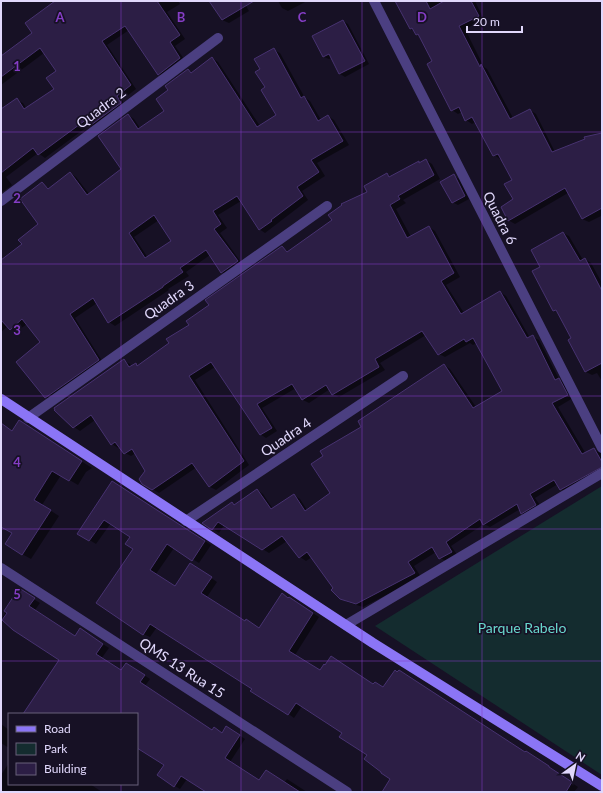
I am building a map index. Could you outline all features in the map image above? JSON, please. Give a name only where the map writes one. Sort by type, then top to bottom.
[{"type":"street","name":"Quadra 6","points":[[374,1],[602,448]]},
{"type":"street","name":"Quadra 2","points":[[1,201],[218,38]]},
{"type":"street","name":"Quadra 3","points":[[28,418],[327,206]]},
{"type":"street","name":"Quadra 4","points":[[186,521],[403,376]]},
{"type":"street","points":[[1,399],[346,625],[602,786]]},
{"type":"street","points":[[346,625],[602,474]]},
{"type":"street","name":"QMS 13 Rua 15","points":[[1,568],[347,792]]},
{"type":"green space","name":"Parque Rabelo","points":[[602,486],[602,775],[375,626]]},
{"type":"building","points":[[55,1],[157,1],[180,35],[170,42],[180,58],[158,75],[125,26],[102,41],[131,85],[117,96],[121,103],[91,125],[87,119],[38,155],[33,148],[1,173],[1,109],[17,98],[24,109],[54,89],[46,78],[56,71],[40,48],[1,77],[1,56],[32,33],[25,23]]},
{"type":"building","points":[[209,1],[254,1],[222,20]]},
{"type":"building","points":[[395,1],[426,1],[430,9],[444,1],[471,1],[479,16],[459,26],[480,67],[481,64],[510,119],[530,109],[552,152],[585,139],[584,137],[602,133],[602,208],[582,219],[565,188],[508,221],[501,207],[513,199],[504,184],[512,180],[498,154],[493,156],[472,117],[465,121],[459,107],[451,111],[427,64],[432,61],[418,34],[416,35],[412,28],[410,29]]},
{"type":"building","points":[[343,20],[365,61],[339,74],[329,54],[323,57],[312,36]]},
{"type":"building","points":[[274,48],[301,98],[304,96],[318,121],[328,115],[343,141],[311,160],[319,172],[297,187],[303,196],[259,230],[237,196],[213,211],[221,224],[214,229],[238,261],[221,273],[206,250],[180,268],[183,272],[163,287],[108,323],[93,298],[70,314],[99,360],[45,398],[16,362],[40,342],[22,319],[10,330],[1,320],[1,260],[22,244],[18,240],[38,224],[20,199],[42,182],[48,189],[70,172],[87,195],[121,169],[98,136],[128,114],[138,129],[164,111],[156,99],[168,90],[165,86],[188,69],[191,73],[212,57],[257,127],[276,115],[261,90],[265,87],[255,72],[260,69],[254,59]],"holes":[[[154,215],[171,241],[145,258],[129,233]]]},
{"type":"building","points":[[426,159],[434,175],[398,196],[400,199],[390,205],[407,238],[429,226],[454,273],[441,281],[461,314],[500,291],[527,338],[533,335],[555,380],[559,378],[568,395],[552,403],[582,454],[594,448],[602,462],[602,467],[560,490],[554,480],[530,494],[536,505],[521,514],[517,504],[483,525],[480,519],[446,542],[452,552],[439,559],[432,547],[408,562],[415,573],[356,604],[340,599],[331,590],[333,588],[307,552],[299,558],[282,536],[262,550],[218,522],[212,530],[202,523],[232,502],[234,505],[257,489],[271,509],[294,494],[305,511],[330,493],[311,464],[323,456],[320,451],[361,427],[358,421],[444,364],[473,408],[502,391],[473,338],[466,342],[464,339],[438,355],[422,331],[375,359],[379,367],[332,395],[326,385],[302,400],[292,384],[257,404],[272,428],[260,435],[211,362],[189,376],[244,461],[209,487],[192,463],[152,490],[142,484],[139,479],[145,471],[132,449],[124,454],[115,442],[111,445],[91,415],[73,428],[54,410],[54,408],[124,359],[129,367],[136,363],[137,366],[169,343],[166,339],[189,325],[186,321],[209,305],[205,300],[282,246],[287,252],[332,220],[328,215],[342,205],[341,204],[367,192],[364,186],[387,173],[389,177],[419,161],[419,163]]},
{"type":"building","points":[[454,174],[465,196],[452,203],[440,182]]},
{"type":"building","points":[[563,232],[580,261],[585,258],[602,291],[602,363],[585,372],[568,340],[571,338],[556,310],[553,311],[532,271],[540,267],[531,250]]},
{"type":"building","points":[[19,420],[82,461],[69,481],[52,471],[34,500],[51,510],[22,555],[5,544],[12,533],[1,527],[1,423],[12,431]]},
{"type":"building","points":[[112,481],[205,541],[192,561],[167,544],[150,570],[175,586],[190,563],[212,577],[201,593],[245,621],[246,619],[259,628],[282,593],[313,613],[289,651],[320,670],[331,656],[373,684],[375,682],[383,687],[395,670],[397,672],[399,670],[572,782],[566,792],[382,792],[390,779],[364,759],[367,755],[339,737],[342,733],[296,703],[288,715],[250,691],[252,689],[150,624],[143,635],[96,603],[133,549],[125,544],[130,537],[104,520],[89,541],[77,534]]},
{"type":"building","points":[[19,588],[35,598],[29,606],[75,636],[80,628],[103,644],[96,654],[121,670],[126,663],[145,675],[140,682],[212,730],[214,727],[222,733],[226,726],[240,735],[225,758],[259,780],[266,770],[300,792],[206,792],[181,776],[174,787],[157,775],[164,765],[138,749],[138,713],[24,713],[59,660],[13,630],[2,620],[7,613],[4,611]]}]
